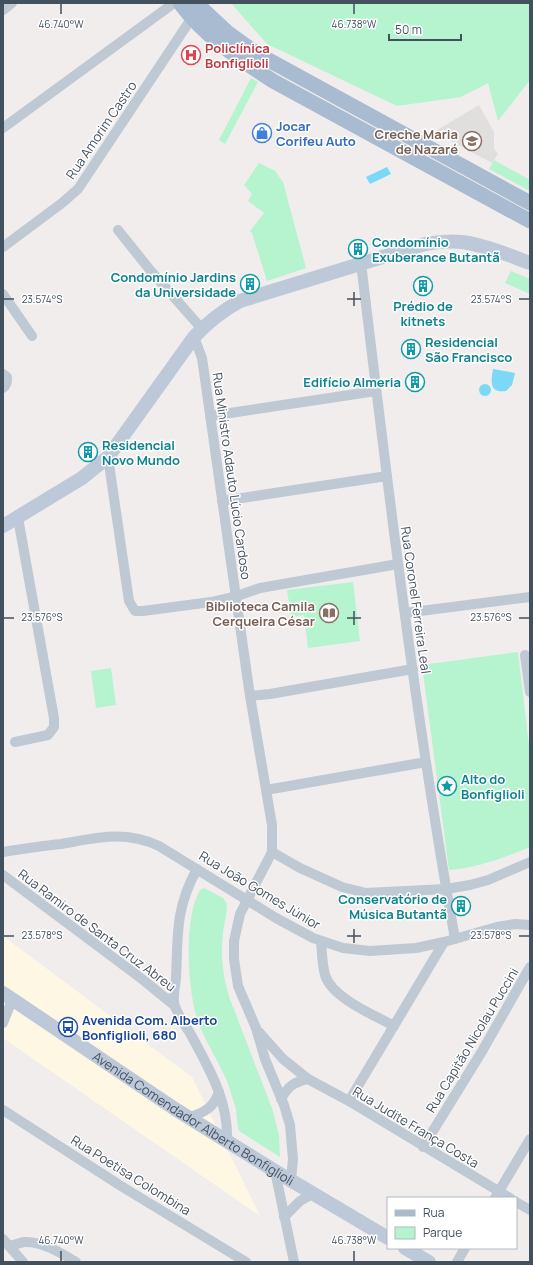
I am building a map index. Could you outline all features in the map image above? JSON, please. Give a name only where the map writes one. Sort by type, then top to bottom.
[{"type":"main road","points":[[180,3],[196,9],[256,53],[530,203]]},
{"type":"main road","points":[[196,9],[217,41],[240,59],[273,81],[529,219]]},
{"type":"main road","points":[[3,526],[82,478],[108,457],[198,333],[220,313],[240,301],[425,244],[461,242],[482,246],[530,263]]},
{"type":"main road","name":"Avenida Comendador Alberto Bonfiglioli","points":[[8,996],[190,1118],[275,1171],[387,1237]]},
{"type":"main road","points":[[407,1249],[429,1262]]},
{"type":"street","points":[[3,10],[12,3]]},
{"type":"street","points":[[3,128],[174,3]]},
{"type":"street","name":"Rua Amorim Castro","points":[[3,247],[62,203],[78,189],[196,9]]},
{"type":"street","points":[[118,230],[160,281],[198,333]]},
{"type":"street","name":"Rua Coronel Ferreira Leal","points":[[361,263],[412,669],[455,939]]},
{"type":"street","points":[[3,294],[32,336]]},
{"type":"street","name":"Rua Ministro Adauto Lúcio Cardoso","points":[[198,333],[237,596],[250,696],[272,825],[272,852],[240,914],[234,941],[234,959],[238,986],[256,1028]]},
{"type":"street","points":[[3,374],[7,378],[6,385],[3,388]]},
{"type":"street","points":[[210,416],[376,391]]},
{"type":"street","points":[[108,457],[129,601],[135,612],[211,602],[237,596],[260,588],[398,564]]},
{"type":"street","points":[[222,501],[387,476]]},
{"type":"street","points":[[15,742],[48,735],[54,727],[54,718],[18,518]]},
{"type":"street","points":[[405,613],[530,597]]},
{"type":"street","points":[[525,655],[530,692]]},
{"type":"street","points":[[250,696],[270,694],[412,669]]},
{"type":"street","points":[[266,790],[426,762]]},
{"type":"street","name":"Rua João Gomes Júnior","points":[[3,852],[110,836],[129,836],[149,841],[247,899],[276,918],[312,938],[343,948],[370,951],[416,948],[444,942],[497,927],[515,924],[530,925]]},
{"type":"street","points":[[272,852],[314,875],[342,887],[356,892],[378,893],[446,889],[488,880],[530,862]]},
{"type":"street","points":[[197,869],[189,884],[180,913],[177,932],[174,1005],[202,1056],[219,1092],[227,1121],[228,1141]]},
{"type":"street","name":"Rua Ramiro de Santa Cruz Abreu","points":[[3,875],[142,979],[174,1005]]},
{"type":"street","points":[[321,941],[325,976],[331,986],[342,996],[394,1026]]},
{"type":"street","points":[[350,1101],[444,942]]},
{"type":"street","name":"Rua Capitão Nicolau Puccini","points":[[423,1147],[481,1053],[530,967]]},
{"type":"street","points":[[3,1023],[8,996]]},
{"type":"street","points":[[256,1028],[265,1059],[290,1125],[293,1159],[290,1180]]},
{"type":"street","name":"Rua Judite França Costa","points":[[256,1028],[283,1059],[308,1079],[350,1101],[497,1195]]},
{"type":"street","points":[[281,1099],[290,1085],[298,1081],[308,1079]]},
{"type":"street","points":[[190,1118],[213,1105],[219,1092]]},
{"type":"street","name":"Rua Poetisa Colombina","points":[[3,1110],[121,1186],[246,1262]]},
{"type":"street","points":[[497,1195],[530,1139]]},
{"type":"street","points":[[275,1171],[294,1262]]},
{"type":"street","points":[[284,1217],[300,1201],[314,1193]]},
{"type":"street","points":[[517,1203],[530,1210]]},
{"type":"street","points":[[6,1242],[23,1262]]},
{"type":"street","points":[[6,1242],[39,1244],[63,1254],[76,1262]]},
{"type":"street","points":[[457,1262],[464,1249]]},
{"type":"shaded area","name":"Creche Maria de Nazaré","points":[[479,105],[494,132],[494,149],[498,154],[492,163],[434,132]]},
{"type":"shaded area","points":[[3,936],[192,1077],[260,1216],[3,1038]]},
{"type":"green space","points":[[231,3],[530,3],[530,80],[498,121],[488,83],[461,97],[397,106],[267,44]]},
{"type":"green space","points":[[251,78],[258,82],[225,144],[219,140]]},
{"type":"green space","points":[[494,160],[530,180],[530,191],[489,169]]},
{"type":"green space","points":[[259,163],[275,171],[283,182],[306,268],[267,281],[252,233],[250,231],[264,213],[248,201],[252,194],[244,185]]},
{"type":"green space","points":[[511,271],[530,279],[530,294],[505,283]]},
{"type":"green space","points":[[353,582],[360,641],[308,648],[304,615],[291,617],[287,590]]},
{"type":"green space","points":[[518,652],[530,754],[530,847],[490,862],[449,870],[422,665]]},
{"type":"green space","points":[[111,668],[116,705],[96,708],[91,671]]},
{"type":"green space","points":[[204,888],[223,898],[227,904],[222,950],[226,982],[230,999],[273,1111],[279,1135],[280,1157],[239,1131],[236,1110],[228,1084],[202,1032],[195,1010],[190,975],[189,937],[191,918],[195,903],[200,890]]},
{"type":"water","points":[[387,167],[391,174],[370,184],[366,177]]},
{"type":"water","points":[[493,369],[515,373],[512,385],[506,391],[497,390],[492,386]]},
{"type":"water","points":[[485,384],[489,386],[491,390],[489,394],[485,396],[481,394],[479,390],[481,386]]},
{"type":"place","name":"Policlínica Bonfiglioli","points":[[191,55]]},
{"type":"place","name":"Jocar Corifeu Auto","points":[[262,133]]},
{"type":"place","name":"Creche Maria de Nazaré","points":[[472,141]]},
{"type":"place","name":"Condomínio Exuberance Butantã","points":[[358,249]]},
{"type":"place","name":"Condomínio Jardins da Universidade","points":[[250,284]]},
{"type":"place","name":"Prédio de kitnets","points":[[423,286]]},
{"type":"place","name":"Residencial São Francisco","points":[[411,349]]},
{"type":"place","name":"Edifício Almeria","points":[[415,382]]},
{"type":"place","name":"Residencial Novo Mundo","points":[[88,452]]},
{"type":"place","name":"Biblioteca Camila Cerqueira César","points":[[329,613]]},
{"type":"place","name":"Alto do Bonfiglioli","points":[[447,786]]},
{"type":"place","name":"Conservatório de Música Butantã","points":[[461,906]]},
{"type":"place","name":"Avenida Com. Alberto Bonfiglioli, 680","points":[[68,1027]]}]
